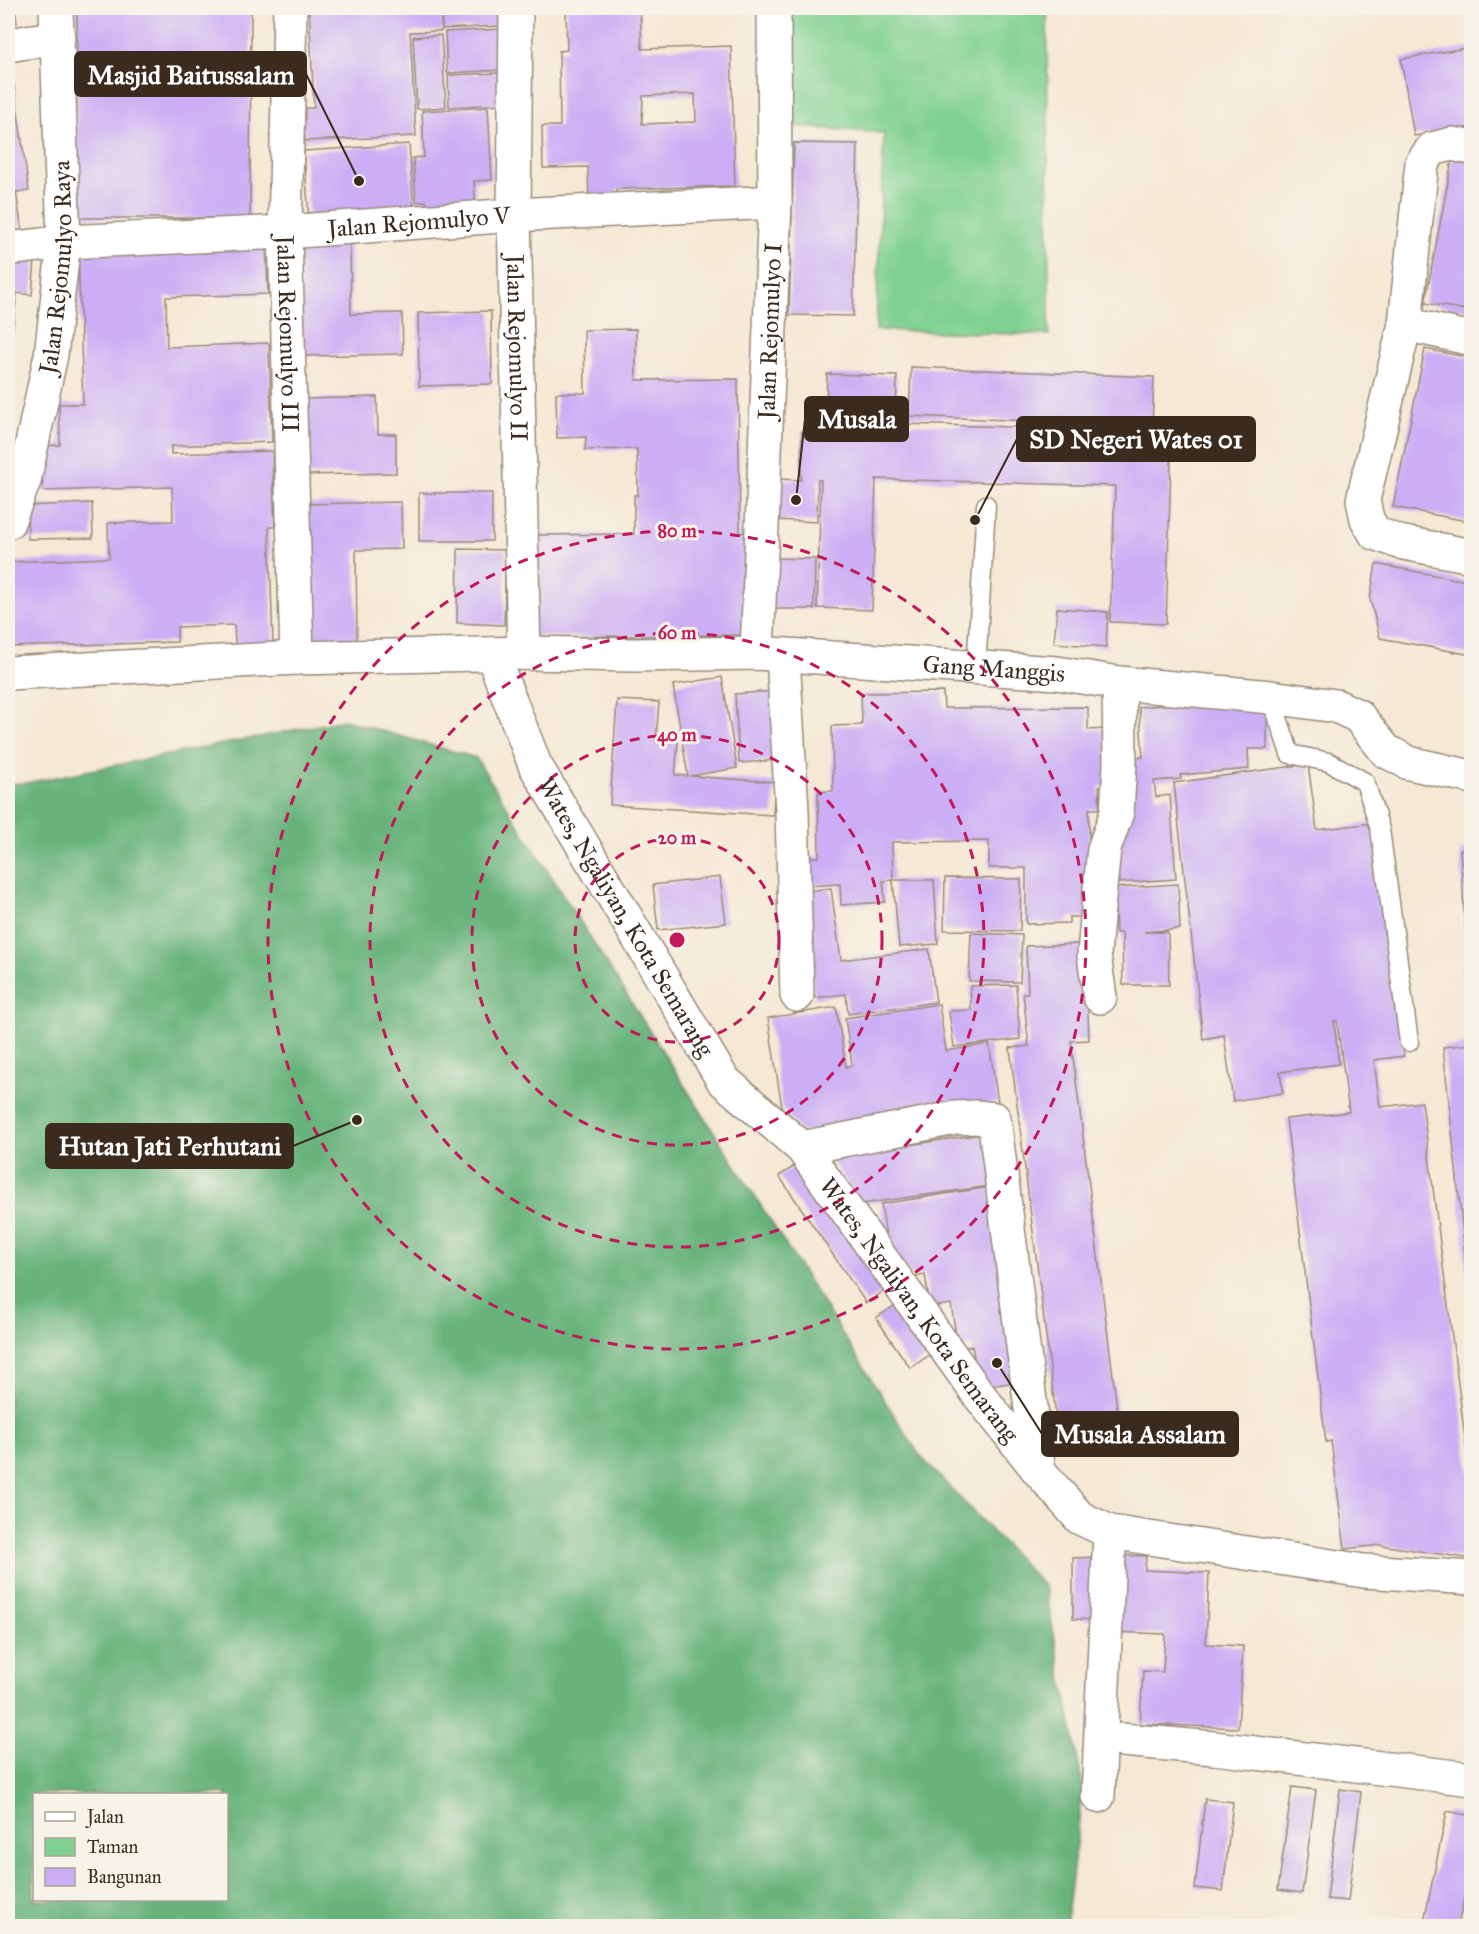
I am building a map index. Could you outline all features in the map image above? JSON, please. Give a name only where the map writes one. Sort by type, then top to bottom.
[{"type":"street","name":"Jalan Rejomulyo III","points":[[291,8],[285,232],[297,658]]},
{"type":"street","name":"Jalan Rejomulyo II","points":[[516,8],[514,215],[524,653]]},
{"type":"street","name":"Jalan Rejomulyo I","points":[[774,8],[775,202],[770,654],[792,811],[797,995]]},
{"type":"street","points":[[8,45],[57,22]]},
{"type":"street","name":"Jalan Rejomulyo Raya","points":[[8,522],[24,481],[51,355],[64,242],[57,22]]},
{"type":"street","points":[[1472,148],[1452,144],[1432,150],[1422,163],[1405,324],[1363,500],[1367,519],[1375,533],[1399,542],[1472,556]]},
{"type":"street","name":"Jalan Rejomulyo V","points":[[8,249],[64,242],[285,232],[514,215],[775,202]]},
{"type":"street","points":[[1405,324],[1472,339]]},
{"type":"street","name":"Gang Manggis","points":[[8,673],[297,658],[524,653],[770,654],[1057,673],[1119,683],[1271,697],[1336,706],[1358,716],[1386,751],[1409,763],[1472,777]]},
{"type":"street","name":"Wates, Ngaliyan, Kota Semarang","points":[[492,654],[535,765],[723,1080],[802,1148],[979,1395],[1039,1471],[1080,1518],[1110,1532],[1148,1538],[1364,1571],[1472,1578]]},
{"type":"street","points":[[1100,996],[1095,955],[1096,918],[1104,849],[1118,812],[1119,683]]},
{"type":"street","name":"Wates, Ngaliyan, Kota Semarang","points":[[802,1148],[955,1118],[994,1119],[1039,1471]]},
{"type":"street","points":[[1098,1796],[1110,1532]]},
{"type":"street","points":[[1122,1740],[1224,1749],[1472,1779]]},
{"type":"lane","points":[[976,669],[986,505]]},
{"type":"lane","points":[[1271,697],[1290,754],[1329,762],[1365,782],[1380,829],[1409,1042]]},
{"type":"green space","points":[[777,8],[1047,8],[1049,335],[876,330],[884,133],[778,125]]},
{"type":"green space","points":[[344,720],[476,758],[920,1456],[1045,1587],[1083,1787],[1066,1926],[8,1926],[8,784],[26,783]]},
{"type":"building","points":[[8,8],[15,8],[17,23],[8,25]]},
{"type":"building","points":[[77,8],[251,8],[250,218],[76,218]]},
{"type":"building","points":[[309,8],[440,8],[442,31],[410,32],[416,136],[305,141],[303,108],[314,108]]},
{"type":"building","points":[[441,8],[499,8],[500,26],[442,29]]},
{"type":"building","points":[[566,8],[640,8],[642,49],[731,46],[735,186],[616,189],[617,201],[589,202],[588,167],[543,168],[542,126],[560,126],[559,51],[567,50]],"holes":[[[695,94],[696,122],[642,124],[643,96]]]},
{"type":"building","points":[[502,29],[504,70],[447,73],[445,32]]},
{"type":"building","points":[[441,35],[446,107],[417,109],[413,37]]},
{"type":"building","points":[[1472,47],[1472,127],[1414,136],[1401,59]]},
{"type":"building","points":[[10,57],[29,191],[16,192],[23,236],[8,238],[8,58]]},
{"type":"building","points":[[502,73],[504,104],[449,107],[448,75]]},
{"type":"building","points":[[488,107],[492,180],[474,181],[476,209],[427,212],[426,201],[416,202],[413,158],[424,157],[422,111]]},
{"type":"building","points":[[794,143],[858,144],[853,316],[789,315]]},
{"type":"building","points":[[409,144],[414,212],[309,219],[304,151]]},
{"type":"building","points":[[1453,155],[1472,159],[1472,311],[1425,303]]},
{"type":"building","points":[[350,239],[351,314],[402,313],[403,354],[302,356],[300,240]]},
{"type":"building","points":[[266,241],[268,294],[166,297],[167,347],[269,343],[272,442],[171,446],[171,454],[272,451],[275,527],[269,527],[273,643],[235,644],[234,625],[177,627],[177,642],[8,647],[8,562],[109,558],[108,523],[173,521],[172,487],[43,491],[41,446],[60,445],[59,404],[83,404],[78,248]]},
{"type":"building","points":[[36,249],[32,295],[17,293],[10,352],[8,352],[8,252]]},
{"type":"building","points":[[491,311],[492,384],[419,386],[418,313]]},
{"type":"building","points":[[636,329],[636,380],[738,379],[740,533],[745,532],[746,635],[532,637],[532,535],[634,534],[634,495],[638,495],[637,449],[585,450],[586,437],[557,438],[556,393],[585,393],[584,330]]},
{"type":"building","points":[[1425,349],[1472,358],[1472,522],[1393,507]]},
{"type":"building","points":[[911,367],[1154,377],[1152,426],[909,416]]},
{"type":"building","points":[[827,374],[897,376],[896,417],[826,416]]},
{"type":"building","points":[[377,397],[378,434],[396,434],[396,473],[304,475],[303,399]]},
{"type":"building","points":[[822,422],[1172,431],[1166,624],[1110,622],[1115,486],[876,479],[872,610],[817,608],[821,480],[818,480],[817,522],[775,520],[776,479],[801,480],[802,431],[822,432]]},
{"type":"building","points":[[419,493],[492,493],[492,541],[419,541]]},
{"type":"building","points":[[401,502],[402,549],[356,550],[357,642],[307,642],[305,504]]},
{"type":"building","points":[[92,503],[93,538],[28,539],[27,506]]},
{"type":"building","points":[[458,549],[506,550],[504,625],[457,623]]},
{"type":"building","points":[[772,558],[815,559],[814,609],[771,609]]},
{"type":"building","points":[[1376,564],[1472,582],[1472,655],[1380,638],[1370,599]]},
{"type":"building","points":[[1057,608],[1108,612],[1106,647],[1054,643]]},
{"type":"building","points":[[722,677],[737,768],[690,776],[775,782],[773,815],[610,805],[617,700],[659,702],[656,742],[678,742],[675,775],[688,776],[673,685]]},
{"type":"building","points":[[776,691],[780,760],[739,763],[735,694]]},
{"type":"building","points":[[943,692],[944,708],[1088,707],[1088,730],[1107,729],[1108,787],[1099,786],[1100,809],[1089,809],[1089,917],[1069,917],[1069,923],[1026,924],[1026,868],[989,868],[989,841],[892,842],[893,880],[883,881],[885,902],[841,905],[840,884],[806,886],[805,857],[819,857],[818,792],[833,791],[832,726],[862,725],[861,693]]},
{"type":"building","points":[[1175,704],[1267,708],[1267,749],[1248,749],[1249,769],[1180,775],[1181,779],[1154,781],[1156,797],[1170,795],[1176,879],[1119,883],[1115,834],[1126,759],[1143,757],[1139,707]]},
{"type":"building","points":[[1308,764],[1317,830],[1372,823],[1404,1056],[1374,1060],[1380,1107],[1422,1102],[1472,1493],[1472,1559],[1380,1545],[1345,1549],[1331,1441],[1326,1442],[1286,1119],[1349,1112],[1337,1021],[1334,1021],[1339,1064],[1280,1072],[1283,1093],[1233,1101],[1224,1035],[1203,1039],[1174,783]]},
{"type":"building","points":[[1460,850],[1472,850],[1472,997],[1470,997]]},
{"type":"building","points":[[720,877],[726,923],[658,930],[653,885]]},
{"type":"building","points":[[945,878],[1021,879],[1020,931],[944,930]]},
{"type":"building","points":[[893,880],[934,880],[938,944],[899,947]]},
{"type":"building","points":[[1178,884],[1180,929],[1144,932],[1168,932],[1169,985],[1123,985],[1122,933],[1116,933],[1114,888]]},
{"type":"building","points":[[831,888],[841,960],[929,949],[936,1002],[848,1014],[846,994],[815,998],[800,892]]},
{"type":"building","points":[[971,933],[1022,935],[1020,982],[969,981]]},
{"type":"building","points":[[1080,944],[1087,990],[1089,1040],[1071,1041],[1121,1440],[1060,1448],[1010,1048],[1029,1046],[1023,993],[1028,993],[1026,946]]},
{"type":"building","points":[[1016,985],[1020,1039],[954,1047],[949,1011],[971,1010],[970,986]]},
{"type":"building","points":[[939,1004],[946,1051],[989,1044],[998,1102],[801,1132],[782,1108],[768,1018],[836,1007],[846,1067],[852,1065],[845,1018]]},
{"type":"building","points":[[1472,1044],[1472,1301],[1470,1301],[1443,1047]]},
{"type":"building","points":[[989,1133],[997,1185],[861,1204],[829,1157]]},
{"type":"building","points":[[801,1162],[887,1289],[866,1303],[779,1176]]},
{"type":"building","points":[[990,1187],[1021,1381],[979,1388],[972,1346],[958,1348],[951,1304],[930,1307],[925,1275],[915,1277],[888,1249],[881,1204]]},
{"type":"building","points":[[897,1304],[931,1354],[910,1368],[876,1318]]},
{"type":"building","points":[[1115,1555],[1146,1556],[1145,1570],[1209,1573],[1206,1644],[1243,1646],[1238,1728],[1140,1724],[1143,1671],[1163,1672],[1165,1634],[1112,1632]]},
{"type":"building","points":[[1097,1557],[1096,1620],[1073,1619],[1073,1558]]},
{"type":"building","points":[[1292,1787],[1316,1790],[1302,1893],[1278,1890]]},
{"type":"building","points":[[1340,1789],[1361,1792],[1348,1901],[1327,1899]]},
{"type":"building","points":[[1205,1799],[1233,1802],[1223,1891],[1195,1888]]},
{"type":"building","points":[[1447,1811],[1472,1816],[1472,1862],[1458,1926],[1423,1926]]},
{"type":"place","name":"Masjid Baitussalam","points":[[359,181]]},
{"type":"place","name":"Musala","points":[[796,500]]},
{"type":"place","name":"SD Negeri Wates 01","points":[[975,520]]},
{"type":"place","name":"Hutan Jati Perhutani","points":[[357,1120]]},
{"type":"place","name":"Musala Assalam","points":[[997,1363]]}]
